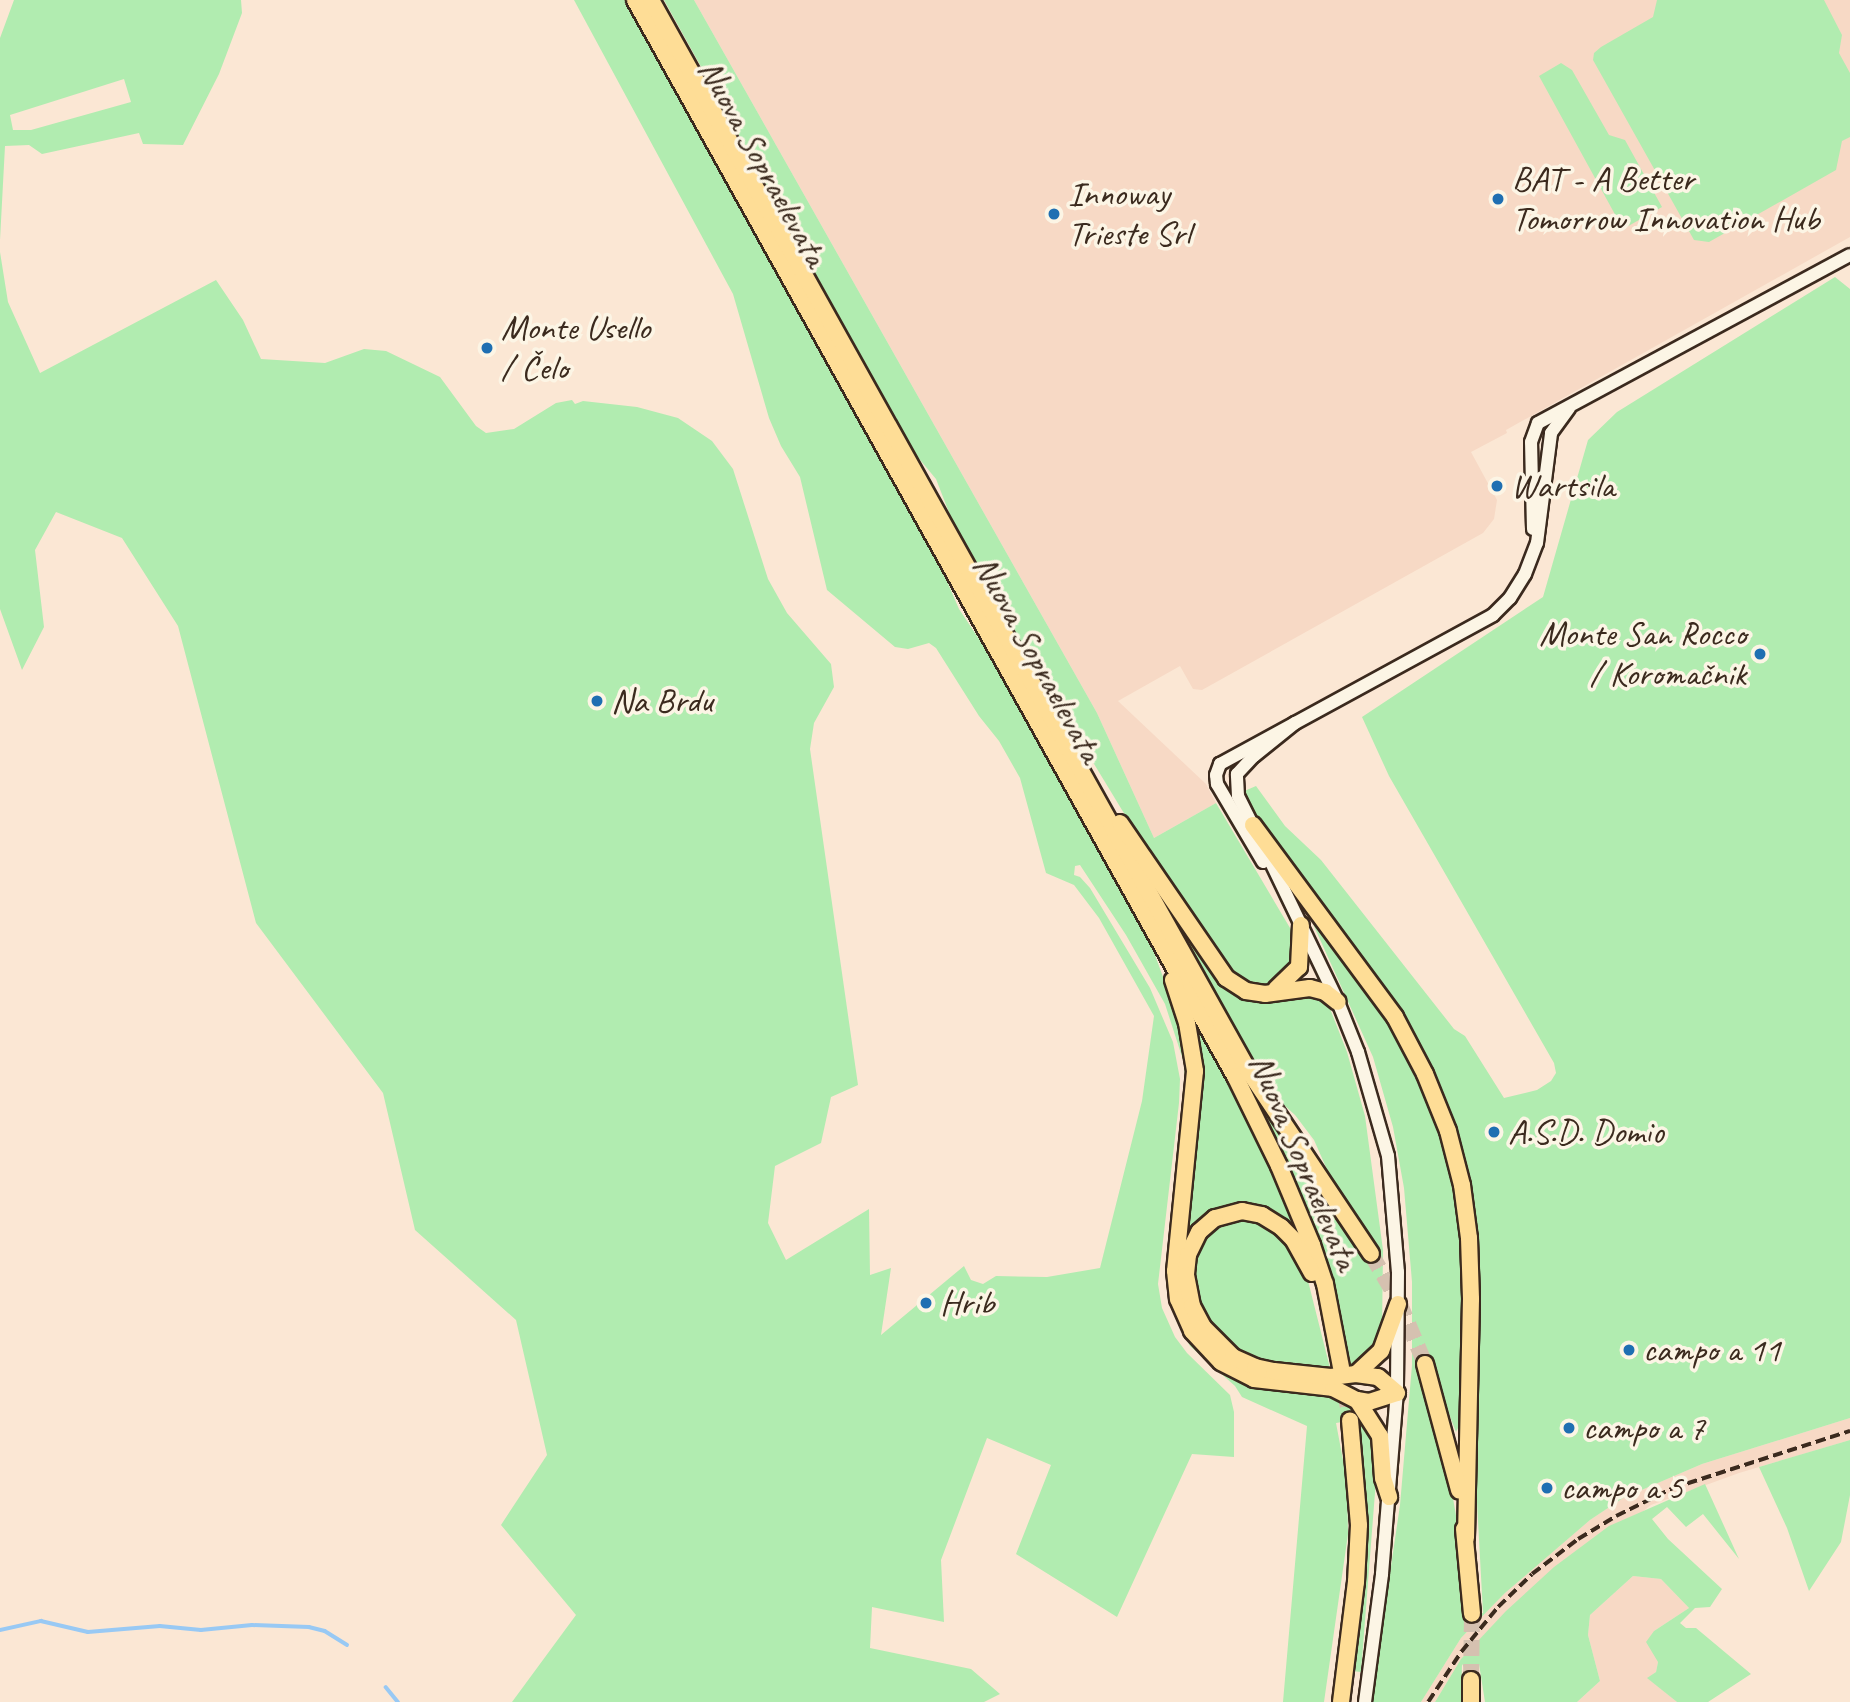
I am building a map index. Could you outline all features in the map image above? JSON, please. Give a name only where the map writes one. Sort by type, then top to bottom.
[{"type":"highway","name":"Nuova Sopraelevata","points":[[635,0],[1229,1066],[1284,1177],[1325,1284],[1336,1333],[1349,1370]]},
{"type":"highway","name":"Nuova Sopraelevata","points":[[651,0],[1248,1070],[1371,1254]]},
{"type":"highway","points":[[1010,646],[1107,804],[1226,978],[1246,991],[1272,992],[1310,988],[1325,992],[1338,1002]]},
{"type":"highway","points":[[1253,825],[1395,1017],[1425,1074],[1448,1131],[1462,1185],[1469,1238],[1471,1299],[1466,1538]]},
{"type":"highway","points":[[1272,992],[1287,981],[1298,967],[1301,925]]},
{"type":"highway","points":[[1154,932],[1187,1023],[1195,1071],[1175,1271],[1182,1311],[1198,1340],[1209,1353],[1237,1372],[1264,1381],[1334,1388],[1357,1400],[1370,1402],[1397,1393]]},
{"type":"highway","points":[[1336,1333],[1305,1257],[1281,1227],[1262,1215],[1242,1211],[1215,1218],[1199,1232],[1188,1255],[1189,1295],[1203,1327],[1217,1344],[1233,1357],[1255,1367],[1331,1377],[1349,1370],[1381,1351],[1398,1304]]},
{"type":"highway","points":[[1425,1364],[1457,1478],[1466,1538],[1472,1614]]},
{"type":"highway","points":[[1349,1370],[1378,1377],[1397,1393]]},
{"type":"highway","points":[[1357,1400],[1380,1436],[1383,1478],[1389,1497]]},
{"type":"highway","points":[[1341,1702],[1356,1582],[1359,1525],[1350,1420]]},
{"type":"highway","points":[[1330,1702],[1359,1525]]},
{"type":"highway","points":[[1471,1680],[1471,1702]]},
{"type":"street","points":[[1531,555],[1531,442],[1538,423],[1850,256]]},
{"type":"street","points":[[1287,896],[1244,832],[1217,784],[1216,775],[1227,758],[1493,615],[1517,589],[1537,543],[1550,433],[1569,408]]},
{"type":"street","points":[[1295,723],[1254,756],[1237,774],[1238,796],[1338,1002],[1375,1103],[1388,1156],[1395,1215],[1397,1393],[1389,1497],[1365,1702]]},
{"type":"shaded area","points":[[694,0],[1850,0],[1850,237],[1471,452],[1497,500],[1494,519],[1483,533],[1202,690],[1193,689],[1180,666],[1118,701],[1206,784],[1216,803],[1154,838],[1097,713]]},
{"type":"shaded area","points":[[1850,1418],[1850,1440],[1739,1473],[1651,1505],[1461,1659],[1435,1702],[1421,1702],[1461,1638],[1505,1593],[1590,1520],[1623,1498],[1702,1464]]},
{"type":"shaded area","points":[[1633,1576],[1661,1579],[1689,1608],[1654,1631],[1658,1662],[1656,1672],[1648,1678],[1677,1702],[1577,1702],[1600,1681],[1588,1635],[1590,1615]]},
{"type":"green space","points":[[14,0],[241,0],[242,13],[219,74],[183,145],[143,144],[139,133],[42,154],[29,145],[5,146],[0,240],[0,38]],"holes":[[[124,79],[131,102],[31,130],[13,130],[10,115]]]},
{"type":"green space","points":[[574,0],[628,0],[946,579],[959,609],[993,660],[1151,944],[1179,1021],[1188,1068],[1171,1297],[1181,1325],[1189,1339],[1211,1361],[1333,1395],[1352,1406],[1375,1441],[1377,1467],[1361,1672],[1352,1671],[1364,1562],[1365,1506],[1360,1419],[1336,1423],[1347,1481],[1348,1534],[1324,1702],[1283,1702],[1307,1426],[1242,1397],[1235,1386],[1190,1346],[1176,1320],[1168,1292],[1166,1264],[1185,1094],[1184,1063],[1165,1004],[1126,935],[1080,865],[1075,866],[1074,875],[1080,877],[1090,888],[1150,988],[1173,1042],[1180,1079],[1179,1103],[1158,1284],[1162,1308],[1175,1337],[1187,1353],[1230,1395],[1234,1412],[1234,1457],[1192,1454],[1117,1617],[1016,1554],[1051,1465],[987,1438],[941,1560],[944,1622],[872,1607],[870,1648],[971,1669],[1000,1694],[984,1702],[512,1702],[576,1615],[501,1525],[547,1455],[516,1320],[415,1230],[383,1093],[256,923],[178,626],[122,538],[56,512],[35,550],[44,627],[22,670],[0,609],[0,252],[8,302],[40,373],[216,280],[243,320],[261,359],[325,363],[364,349],[386,351],[440,377],[476,426],[486,433],[514,429],[556,403],[572,400],[575,404],[583,401],[637,407],[678,418],[712,441],[733,469],[768,579],[787,613],[831,664],[834,687],[814,723],[810,749],[858,1085],[831,1097],[821,1143],[775,1166],[768,1223],[786,1260],[869,1209],[870,1275],[891,1268],[881,1335],[964,1266],[971,1280],[983,1284],[996,1276],[1047,1277],[1100,1268],[1142,1101],[1154,1016],[1099,918],[1074,885],[1046,873],[1020,778],[999,741],[979,716],[936,648],[929,643],[908,649],[895,647],[827,590],[800,477],[781,446],[769,418],[733,294]]},
{"type":"green space","points":[[664,0],[694,0],[1097,713],[1154,838],[1216,803],[1293,933],[1294,964],[1279,983],[1259,986],[1249,984],[1227,970],[1122,810],[997,604],[957,533],[936,479],[916,455]]},
{"type":"green space","points":[[1657,0],[1824,0],[1842,35],[1839,53],[1850,73],[1850,137],[1842,141],[1836,170],[1709,242],[1694,240],[1593,60],[1594,53],[1601,47],[1653,17]]},
{"type":"green space","points":[[1561,63],[1572,70],[1609,135],[1625,140],[1662,207],[1623,229],[1539,76]]},
{"type":"green space","points":[[1835,277],[1850,289],[1850,1418],[1702,1464],[1623,1498],[1590,1520],[1505,1593],[1461,1638],[1421,1702],[1371,1702],[1400,1505],[1412,1365],[1412,1282],[1404,1188],[1393,1127],[1373,1057],[1313,924],[1321,925],[1390,1023],[1433,1104],[1452,1175],[1464,1272],[1460,1424],[1456,1432],[1429,1362],[1460,1538],[1465,1616],[1483,1613],[1474,1447],[1479,1280],[1474,1230],[1446,1108],[1417,1039],[1353,947],[1261,825],[1242,792],[1256,786],[1285,826],[1321,860],[1454,1029],[1465,1036],[1504,1098],[1537,1090],[1551,1081],[1556,1073],[1554,1063],[1389,776],[1362,717],[1543,597],[1588,440],[1617,412]]},
{"type":"green space","points":[[1147,874],[1220,979],[1311,994],[1327,1001],[1347,1052],[1365,1116],[1383,1250],[1382,1332],[1378,1345],[1364,1362],[1342,1371],[1267,1364],[1235,1351],[1202,1315],[1192,1282],[1194,1253],[1212,1226],[1232,1218],[1253,1218],[1285,1238],[1305,1269],[1330,1368],[1351,1365],[1336,1304],[1256,1102],[1257,1098],[1371,1254],[1378,1249],[1329,1174],[1314,1140],[1295,1115],[1272,1094]]},
{"type":"green space","points":[[1194,1021],[1272,1166],[1300,1234],[1246,1206],[1185,1245]]},
{"type":"green space","points":[[1850,1440],[1850,1495],[1841,1542],[1809,1591],[1787,1528],[1759,1467]]},
{"type":"green space","points":[[1705,1484],[1739,1559],[1703,1514],[1686,1527],[1667,1507],[1652,1519],[1668,1539],[1722,1589],[1710,1607],[1695,1608],[1680,1623],[1686,1628],[1696,1628],[1751,1674],[1708,1702],[1677,1702],[1647,1678],[1656,1672],[1658,1662],[1646,1642],[1654,1631],[1689,1608],[1661,1579],[1633,1576],[1590,1615],[1588,1635],[1600,1681],[1577,1702],[1485,1702],[1479,1664],[1471,1680],[1462,1664],[1461,1702],[1435,1702],[1461,1659],[1506,1611],[1554,1567],[1609,1526]]},
{"type":"waterway","points":[[0,1630],[41,1621],[88,1632],[160,1626],[201,1630],[252,1625],[309,1627],[325,1631],[347,1645]]},
{"type":"waterway","points":[[386,1687],[398,1702]]},
{"type":"tunnel","points":[[1371,1254],[1399,1302],[1425,1364]]},
{"type":"tunnel","points":[[1341,1367],[1350,1420]]},
{"type":"tunnel","points":[[1471,1680],[1472,1614]]},
{"type":"railway","points":[[1428,1702],[1461,1652],[1498,1607],[1532,1574],[1578,1539],[1616,1516],[1673,1488],[1850,1431]]},
{"type":"place","name":"BAT - A Better Tomorrow Innovation Hub","points":[[1498,199]]},
{"type":"place","name":"Innoway Trieste Srl","points":[[1054,214]]},
{"type":"place","name":"Monte Usello / Čelo","points":[[487,348]]},
{"type":"place","name":"Wartsila","points":[[1497,486]]},
{"type":"place","name":"Monte San Rocco / Koromačnik","points":[[1760,654]]},
{"type":"place","name":"Na Brdu","points":[[597,701]]},
{"type":"place","name":"A.S.D. Domio","points":[[1494,1132]]},
{"type":"place","name":"Hrib","points":[[926,1303]]},
{"type":"place","name":"campo a 11","points":[[1629,1350]]},
{"type":"place","name":"campo a 7","points":[[1569,1428]]},
{"type":"place","name":"campo a 5","points":[[1547,1488]]}]
